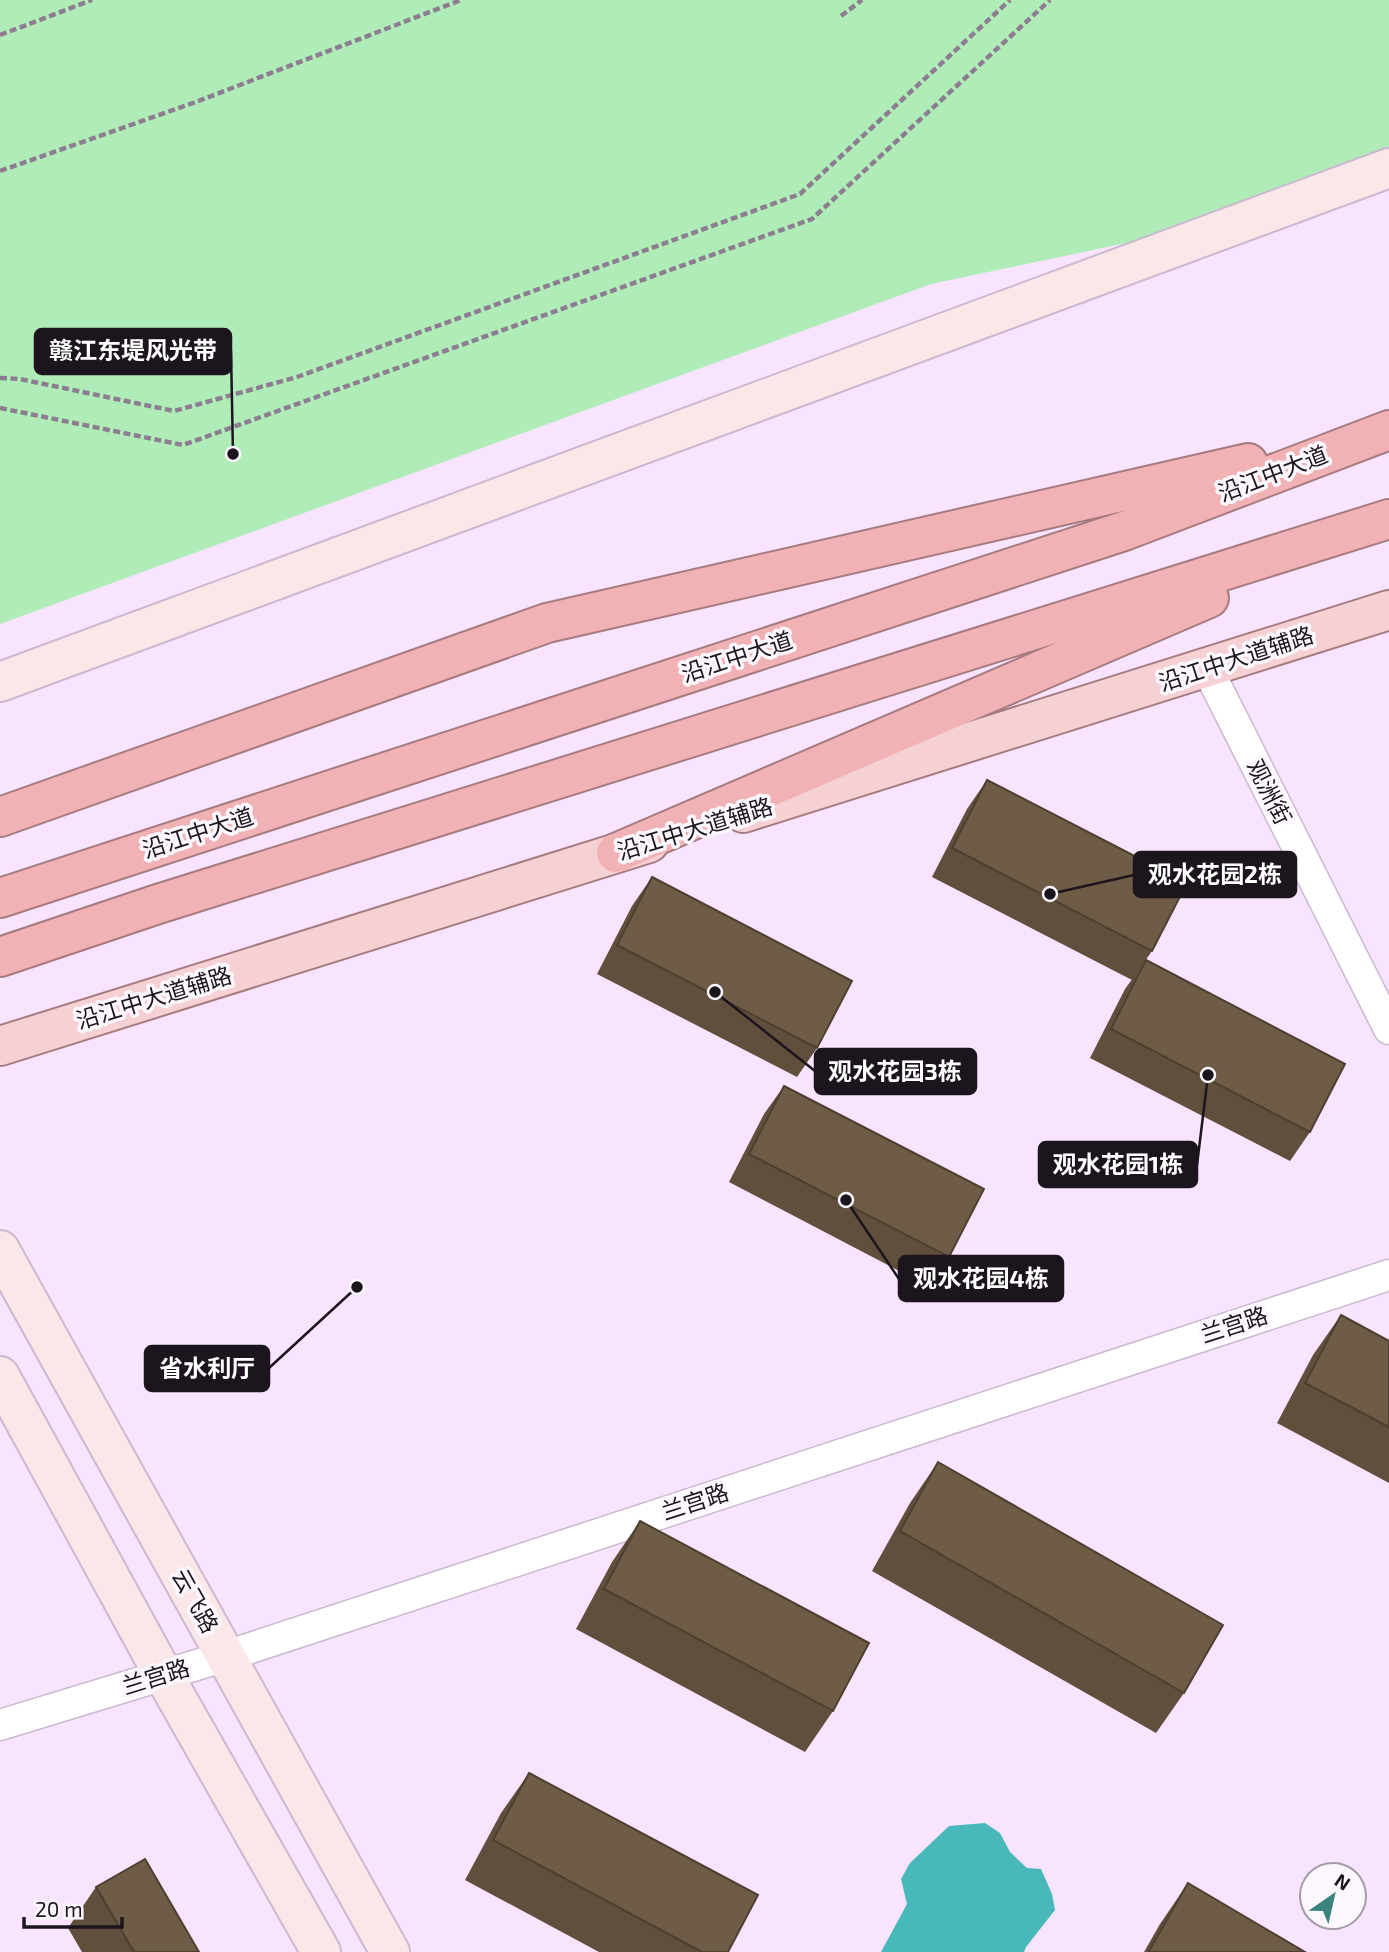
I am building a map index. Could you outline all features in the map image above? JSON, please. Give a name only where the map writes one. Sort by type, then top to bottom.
[{"type":"highway","points":[[0,817],[547,623],[1386,431]]},
{"type":"highway","name":"沿江中大道","points":[[0,898],[1124,531],[1386,431]]},
{"type":"highway","points":[[617,853],[1389,520]]},
{"type":"highway","points":[[0,957],[171,900],[1389,520]]},
{"type":"main road","name":"沿江中大道辅路","points":[[0,1046],[1389,610]]},
{"type":"street","points":[[0,682],[1389,168]]},
{"type":"street","name":"观洲街","points":[[1207,668],[1389,1029]]},
{"type":"street","name":"云飞路","points":[[0,1250],[390,1952]]},
{"type":"street","name":"兰宫路","points":[[0,1725],[226,1656],[1389,1275]]},
{"type":"street","points":[[0,1376],[163,1674],[321,1952]]},
{"type":"path","points":[[0,35],[92,0]]},
{"type":"path","points":[[0,171],[193,103],[461,0]]},
{"type":"path","points":[[841,16],[862,0]]},
{"type":"path","points":[[0,378],[20,379],[174,411],[297,377],[800,194],[1010,0]]},
{"type":"path","points":[[0,408],[183,444],[812,219],[1050,0]]},
{"type":"shaded area","points":[[0,0],[1389,0],[1389,188],[931,284],[0,624]]},
{"type":"shaded area","points":[[985,1823],[1000,1833],[1010,1852],[1027,1868],[1041,1869],[1052,1894],[1055,1910],[1024,1952],[881,1952],[907,1904],[901,1879],[910,1863],[949,1826]]},
{"type":"building","points":[[987,780],[1187,883],[1152,951],[952,848]]},
{"type":"building","points":[[652,877],[852,981],[817,1048],[617,945]]},
{"type":"building","points":[[1146,960],[1345,1064],[1310,1132],[1111,1029]]},
{"type":"building","points":[[784,1086],[984,1189],[949,1257],[749,1154]]},
{"type":"building","points":[[1341,1315],[1389,1341],[1389,1427],[1305,1383]]},
{"type":"building","points":[[938,1462],[1223,1625],[1184,1693],[900,1531]]},
{"type":"building","points":[[640,1521],[869,1643],[833,1711],[604,1589]]},
{"type":"building","points":[[529,1773],[758,1895],[728,1952],[702,1952],[493,1840]]},
{"type":"building","points":[[145,1859],[199,1952],[134,1952],[96,1887]]},
{"type":"building","points":[[1188,1883],[1305,1952],[1149,1951]]},
{"type":"place","name":"赣江东堤风光带","points":[[233,454]]},
{"type":"place","name":"观水花园2栋","points":[[1050,894]]},
{"type":"place","name":"观水花园3栋","points":[[715,992]]},
{"type":"place","name":"观水花园1栋","points":[[1208,1075]]},
{"type":"place","name":"观水花园4栋","points":[[846,1200]]},
{"type":"place","name":"省水利厅","points":[[357,1287]]}]
